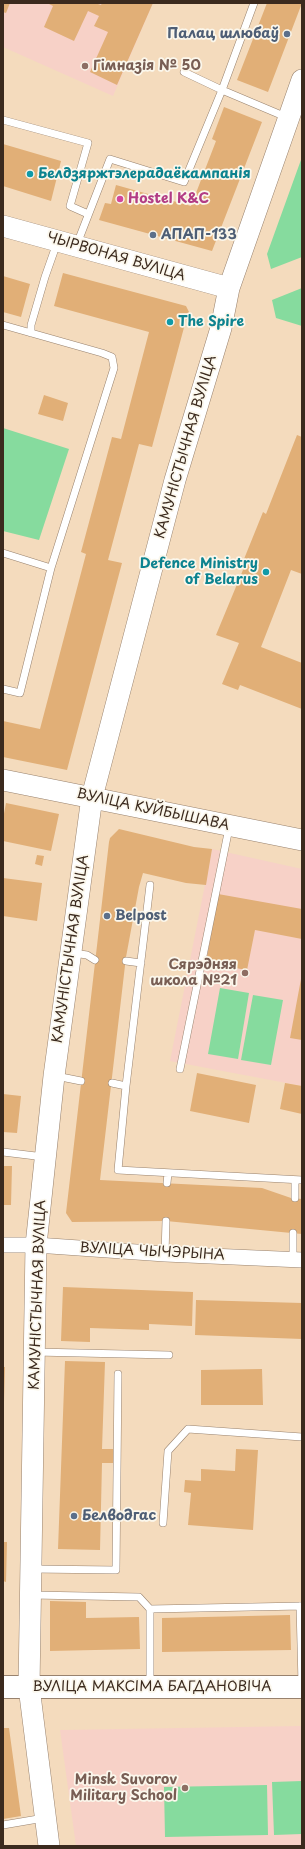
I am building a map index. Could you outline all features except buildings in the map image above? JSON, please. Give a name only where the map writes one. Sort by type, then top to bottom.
[{"type":"main road","name":"ВУЛІЦА МАКСІМА БАГДАНОВІЧА","points":[[3,1687],[302,1687]]},
{"type":"street","name":"КАМУНІСТЫЧНАЯ ВУЛІЦА","points":[[49,1846],[29,1687],[36,1245],[54,1076],[92,797],[175,480],[221,328],[229,288],[302,80]]},
{"type":"street","name":"ЧЫРВОНАЯ ВУЛІЦА","points":[[3,226],[229,288]]},
{"type":"street","name":"ВУЛІЦА КУЙБЫШАВА","points":[[3,780],[302,840]]},
{"type":"street","name":"ВУЛІЦА ЧЫЧЭРЫНА","points":[[3,1245],[36,1245],[165,1254],[298,1260]]},
{"type":"lane","points":[[31,333],[31,325],[45,277],[88,214],[110,159],[184,182],[222,90],[254,3]]},
{"type":"lane","points":[[184,72],[288,118]]},
{"type":"lane","points":[[3,120],[88,144],[70,206],[88,214]]},
{"type":"lane","points":[[3,325],[107,355],[112,357],[114,368],[52,568],[20,693],[3,689]]},
{"type":"lane","points":[[3,553],[52,568]]},
{"type":"lane","points":[[180,1070],[229,826]]},
{"type":"lane","points":[[150,885],[126,1086],[118,1170],[298,1180],[295,1198]]},
{"type":"lane","points":[[71,953],[87,955],[95,960]]},
{"type":"lane","points":[[126,961],[140,963]]},
{"type":"lane","points":[[54,1076],[81,1081]]},
{"type":"lane","points":[[112,1083],[126,1086]]},
{"type":"lane","points":[[3,1152],[46,1157]]},
{"type":"lane","points":[[167,1183],[168,1173]]},
{"type":"lane","points":[[165,1254],[166,1222]]},
{"type":"lane","points":[[293,1233],[298,1260]]},
{"type":"lane","points":[[35,1352],[169,1356]]},
{"type":"lane","points":[[30,1569],[116,1570],[118,1374]]},
{"type":"lane","points":[[163,1523],[168,1451],[188,1429],[302,1437]]},
{"type":"lane","points":[[30,1596],[139,1597],[150,1609],[150,1687]]},
{"type":"lane","points":[[150,1609],[301,1606],[302,1687]]},
{"type":"lane","points":[[3,1825],[45,1818]]},
{"type":"shaded area","name":"Гімназія № 50","points":[[3,3],[153,3],[113,96],[3,47]]},
{"type":"shaded area","name":"Сярэдняя школа №21","points":[[212,849],[302,869],[302,1086],[170,1061]]},
{"type":"shaded area","name":"Minsk Suvorov Military School","points":[[302,1726],[302,1846],[76,1846],[60,1730]]},
{"type":"green space","points":[[302,157],[302,257],[271,269],[267,254]]},
{"type":"green space","points":[[302,288],[302,326],[276,318],[272,300]]},
{"type":"green space","points":[[3,428],[69,449],[39,540],[3,531]]},
{"type":"green space","points":[[220,988],[249,993],[238,1059],[208,1054]]},
{"type":"green space","points":[[253,995],[283,1000],[271,1065],[241,1060]]},
{"type":"green space","points":[[302,1781],[302,1834],[274,1835],[272,1782]]},
{"type":"green space","points":[[267,1785],[268,1835],[165,1837],[164,1787]]},
{"type":"place","name":"Палац шлюбаў","points":[[287,34]]},
{"type":"place","name":"Гімназія № 50","points":[[85,66]]},
{"type":"place","name":"Белдзяржтэлерадаёкампанія","points":[[30,174]]},
{"type":"place","name":"Hostel K&C","points":[[120,199]]},
{"type":"place","name":"АПАП-133","points":[[153,235]]},
{"type":"place","name":"The Spire","points":[[170,322]]},
{"type":"place","name":"Defence Ministry of Belarus","points":[[266,572]]},
{"type":"place","name":"Belpost","points":[[107,916]]},
{"type":"place","name":"Сярэдняя школа №21","points":[[245,973]]},
{"type":"place","name":"Белводгас","points":[[74,1516]]},
{"type":"place","name":"Minsk Suvorov Military School","points":[[185,1788]]}]
